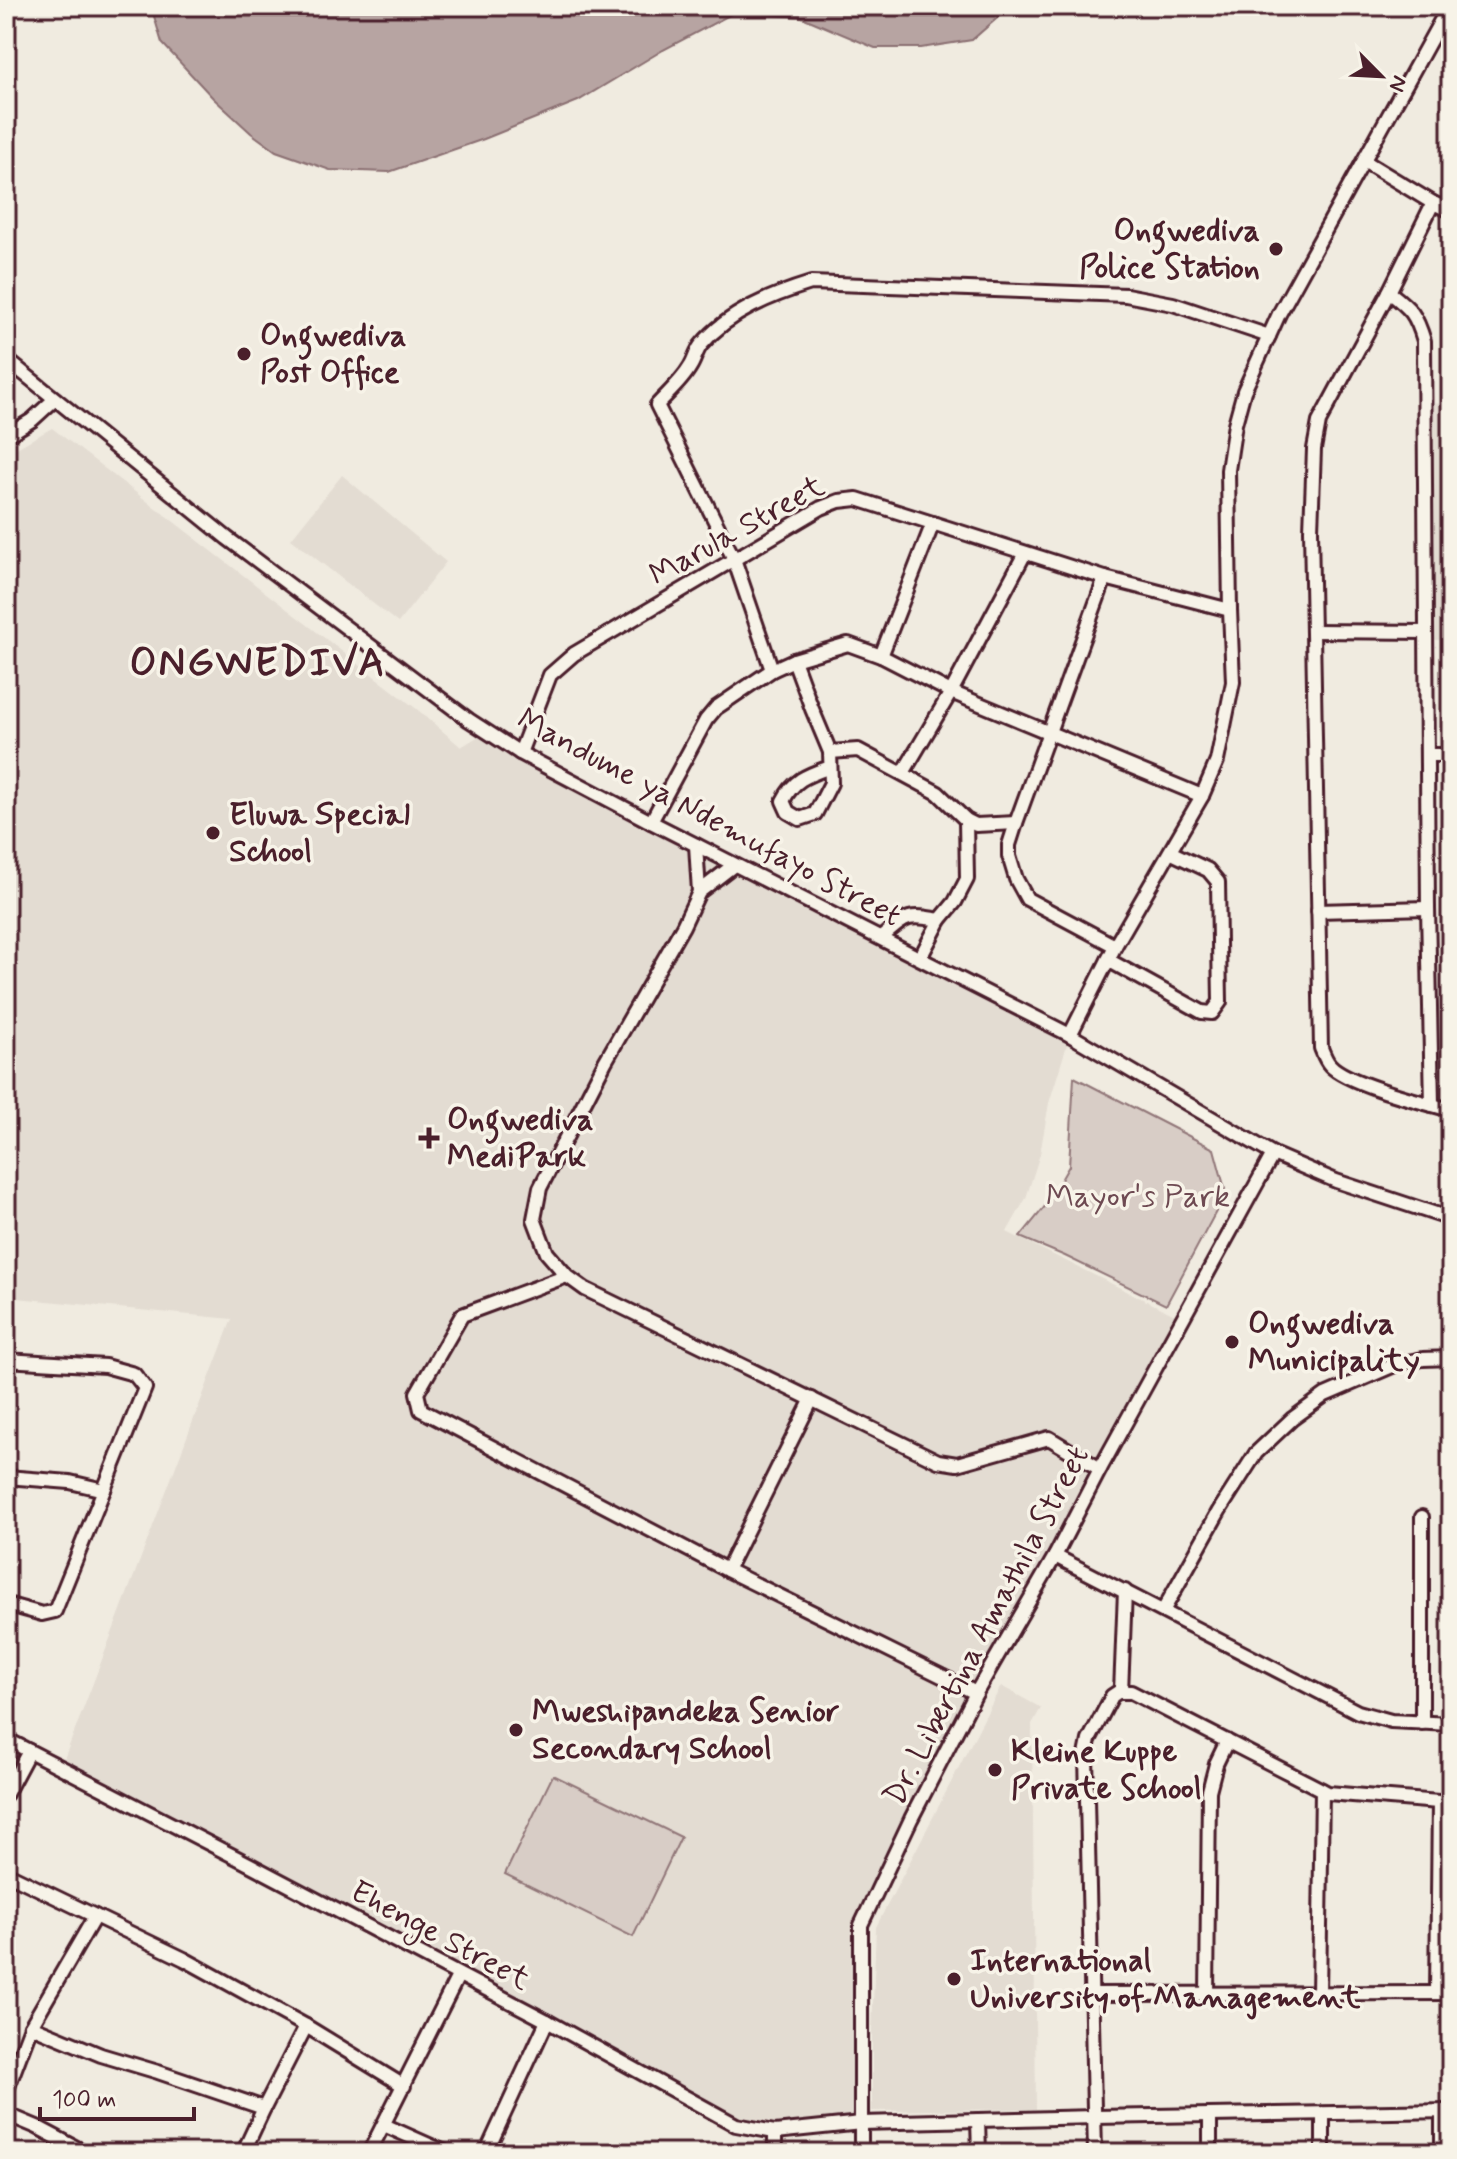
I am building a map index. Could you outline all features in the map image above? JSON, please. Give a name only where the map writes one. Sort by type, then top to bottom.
[{"type":"street","points":[[1070,1035],[1115,946],[1202,796],[1217,761],[1233,682],[1228,470],[1244,391],[1269,336],[1449,6]]},
{"type":"street","points":[[1364,161],[1451,211]]},
{"type":"street","points":[[1433,203],[1319,422],[1314,449],[1311,530],[1318,911],[1321,1048],[1330,1066],[1345,1075],[1451,1110]]},
{"type":"street","points":[[772,670],[734,559],[657,405],[690,368],[700,345],[734,318],[781,292],[811,283],[1126,295],[1173,304],[1269,336]]},
{"type":"street","points":[[1389,292],[1417,319],[1424,341],[1432,1105]]},
{"type":"street","name":"Mandume ya Ndemufayo Street","points":[[6,359],[227,538],[469,720],[520,753],[1070,1035],[1273,1154],[1336,1181],[1451,1219]]},
{"type":"street","points":[[6,436],[32,420],[55,399]]},
{"type":"street","name":"Marula Street","points":[[520,753],[550,675],[574,654],[821,508],[839,501],[857,499],[1105,578],[1230,610]]},
{"type":"street","points":[[881,656],[933,523]]},
{"type":"street","points":[[903,773],[951,692],[1025,553]]},
{"type":"street","points":[[1105,578],[1016,823],[1009,856],[1016,879],[1027,899],[1115,946]]},
{"type":"street","points":[[1314,631],[1425,632]]},
{"type":"street","points":[[651,822],[706,720],[716,708],[772,670],[848,644],[881,656],[951,692],[1202,796]]},
{"type":"street","points":[[794,660],[830,752],[831,783],[815,814],[800,819],[788,812],[783,801],[790,787],[808,775],[830,767]]},
{"type":"street","points":[[830,752],[858,750],[938,793],[966,820],[976,825],[1016,823]]},
{"type":"street","points":[[1427,755],[1451,755]]},
{"type":"street","points":[[920,958],[967,879],[966,820]]},
{"type":"street","points":[[696,845],[699,892]]},
{"type":"street","points":[[1108,960],[1202,1012],[1212,1013],[1220,1002],[1218,882],[1208,870],[1170,852]]},
{"type":"street","points":[[734,865],[699,892],[540,1188],[534,1219],[547,1253],[567,1276],[585,1289],[944,1463],[963,1463],[1049,1438],[1100,1469]]},
{"type":"street","points":[[1318,911],[1428,908]]},
{"type":"street","points":[[881,938],[904,918],[914,916],[940,920]]},
{"type":"street","name":"Dr. Libertina Amathila Street","points":[[861,2153],[861,1925],[976,1693],[1055,1556],[1273,1154]]},
{"type":"street","points":[[567,1276],[462,1315],[417,1393],[421,1410],[727,1570],[976,1693]]},
{"type":"street","points":[[1163,1611],[1219,1511],[1256,1453],[1292,1419],[1325,1395],[1376,1372],[1423,1359],[1451,1358]]},
{"type":"street","points":[[6,1360],[105,1366],[134,1374],[145,1388],[55,1611],[42,1614],[6,1604]]},
{"type":"street","points":[[727,1570],[812,1399]]},
{"type":"street","points":[[6,1477],[70,1482],[104,1490]]},
{"type":"street","points":[[1422,1517],[1422,1723]]},
{"type":"street","points":[[1055,1556],[1358,1712],[1391,1721],[1451,1724]]},
{"type":"street","points":[[1121,1692],[1125,1591]]},
{"type":"street","points":[[1093,1994],[1444,1993],[1445,1802],[1334,1795],[1131,1692],[1112,1696],[1089,1740],[1086,1755],[1095,2153]]},
{"type":"street","name":"Ehenge Street","points":[[6,1739],[547,2021],[736,2125],[775,2132],[861,2123],[1446,2111]]},
{"type":"street","points":[[1207,1995],[1209,1791],[1216,1764],[1227,1741]]},
{"type":"street","points":[[6,1794],[29,1751]]},
{"type":"street","points":[[1319,1994],[1322,1790]]},
{"type":"street","points":[[6,1873],[184,1959],[306,2026],[404,2086]]},
{"type":"street","points":[[6,2092],[31,2026],[95,1916]]},
{"type":"street","points":[[369,2153],[458,1976]]},
{"type":"street","points":[[486,2153],[547,2021]]},
{"type":"street","points":[[31,2026],[101,2055],[264,2108]]},
{"type":"street","points":[[243,2153],[306,2026]]},
{"type":"street","points":[[1442,2153],[1446,2111]]},
{"type":"street","points":[[6,2114],[86,2153]]},
{"type":"street","points":[[1323,2114],[1323,2153]]},
{"type":"street","points":[[1210,2116],[1210,2153]]},
{"type":"street","points":[[978,2120],[979,2153]]},
{"type":"street","points":[[384,2125],[447,2153]]},
{"type":"street","points":[[775,2132],[775,2153]]},
{"type":"shaded area","points":[[151,6],[1008,6],[972,40],[921,48],[875,48],[802,17],[735,12],[663,50],[578,101],[484,139],[389,172],[330,170],[276,151],[213,98],[162,43]]},
{"type":"shaded area","points":[[1451,403],[1451,640],[1425,640],[1424,404]]},
{"type":"shaded area","points":[[52,428],[418,710],[461,747],[487,731],[1070,1035],[1049,1103],[1040,1154],[1026,1198],[1007,1232],[1183,1319],[976,1693],[861,1925],[861,2123],[775,2132],[736,2125],[61,1767],[232,1319],[6,1297],[6,454]]},
{"type":"shaded area","points":[[342,475],[446,562],[398,623],[291,539]]},
{"type":"shaded area","name":"International University of Management","points":[[1001,1686],[1041,1708],[1032,1724],[1036,2109],[872,2111],[876,1927]]},
{"type":"green space","name":"Mayor's Park","points":[[1074,1077],[1214,1149],[1226,1193],[1166,1305],[1020,1237],[1047,1204],[1069,1166]]},
{"type":"green space","points":[[553,1775],[681,1837],[633,1937],[505,1874]]},
{"type":"place","name":"Ongwediva Police Station","points":[[1276,249]]},
{"type":"place","name":"Ongwediva Post Office","points":[[244,354]]},
{"type":"place","name":"Eluwa Special School","points":[[213,833]]},
{"type":"place","name":"Ongwediva MediPark","points":[[429,1138]]},
{"type":"place","name":"Ongwediva Municipality","points":[[1232,1342]]},
{"type":"place","name":"Mweshipandeka Senior Secondary School","points":[[516,1730]]},
{"type":"place","name":"Kleine Kuppe Private School","points":[[995,1770]]},
{"type":"place","name":"International University of Management","points":[[954,1979]]},
{"type":"district","name":"ONGWEDIVA","points":[[258,664]]}]
